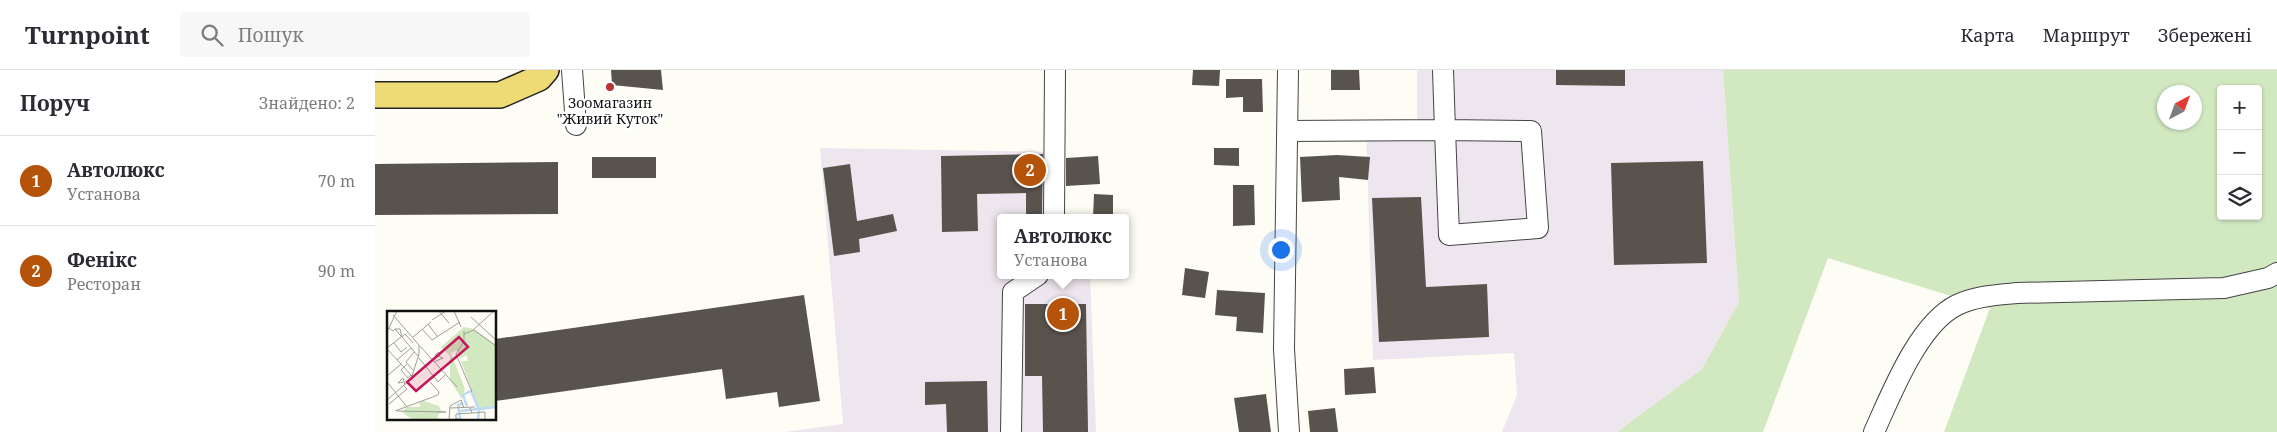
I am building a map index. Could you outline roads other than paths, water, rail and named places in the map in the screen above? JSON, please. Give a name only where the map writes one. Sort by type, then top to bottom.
[{"type":"main road","points":[[375,95],[500,95],[539,78],[546,70]]},
{"type":"street","points":[[572,70],[576,125]]},
{"type":"street","points":[[1054,214],[1055,70]]},
{"type":"street","points":[[1288,70],[1284,349],[1289,432]]},
{"type":"street","points":[[1288,131],[1445,130],[1531,130],[1539,228],[1449,235],[1445,130],[1443,70]]},
{"type":"street","points":[[1874,432],[1905,365],[1934,323],[1956,306],[1983,296],[2017,293],[2224,288],[2268,278],[2277,273]]},
{"type":"street","points":[[1011,432],[1013,292],[1032,279]]},
{"type":"place","name":"Зоомагазин \"Живий Куток\"","points":[[610,87]]},
{"type":"place","name":"Фенікс","points":[[1030,170]]},
{"type":"place","name":"Автолюкс","points":[[1063,314]]}]
